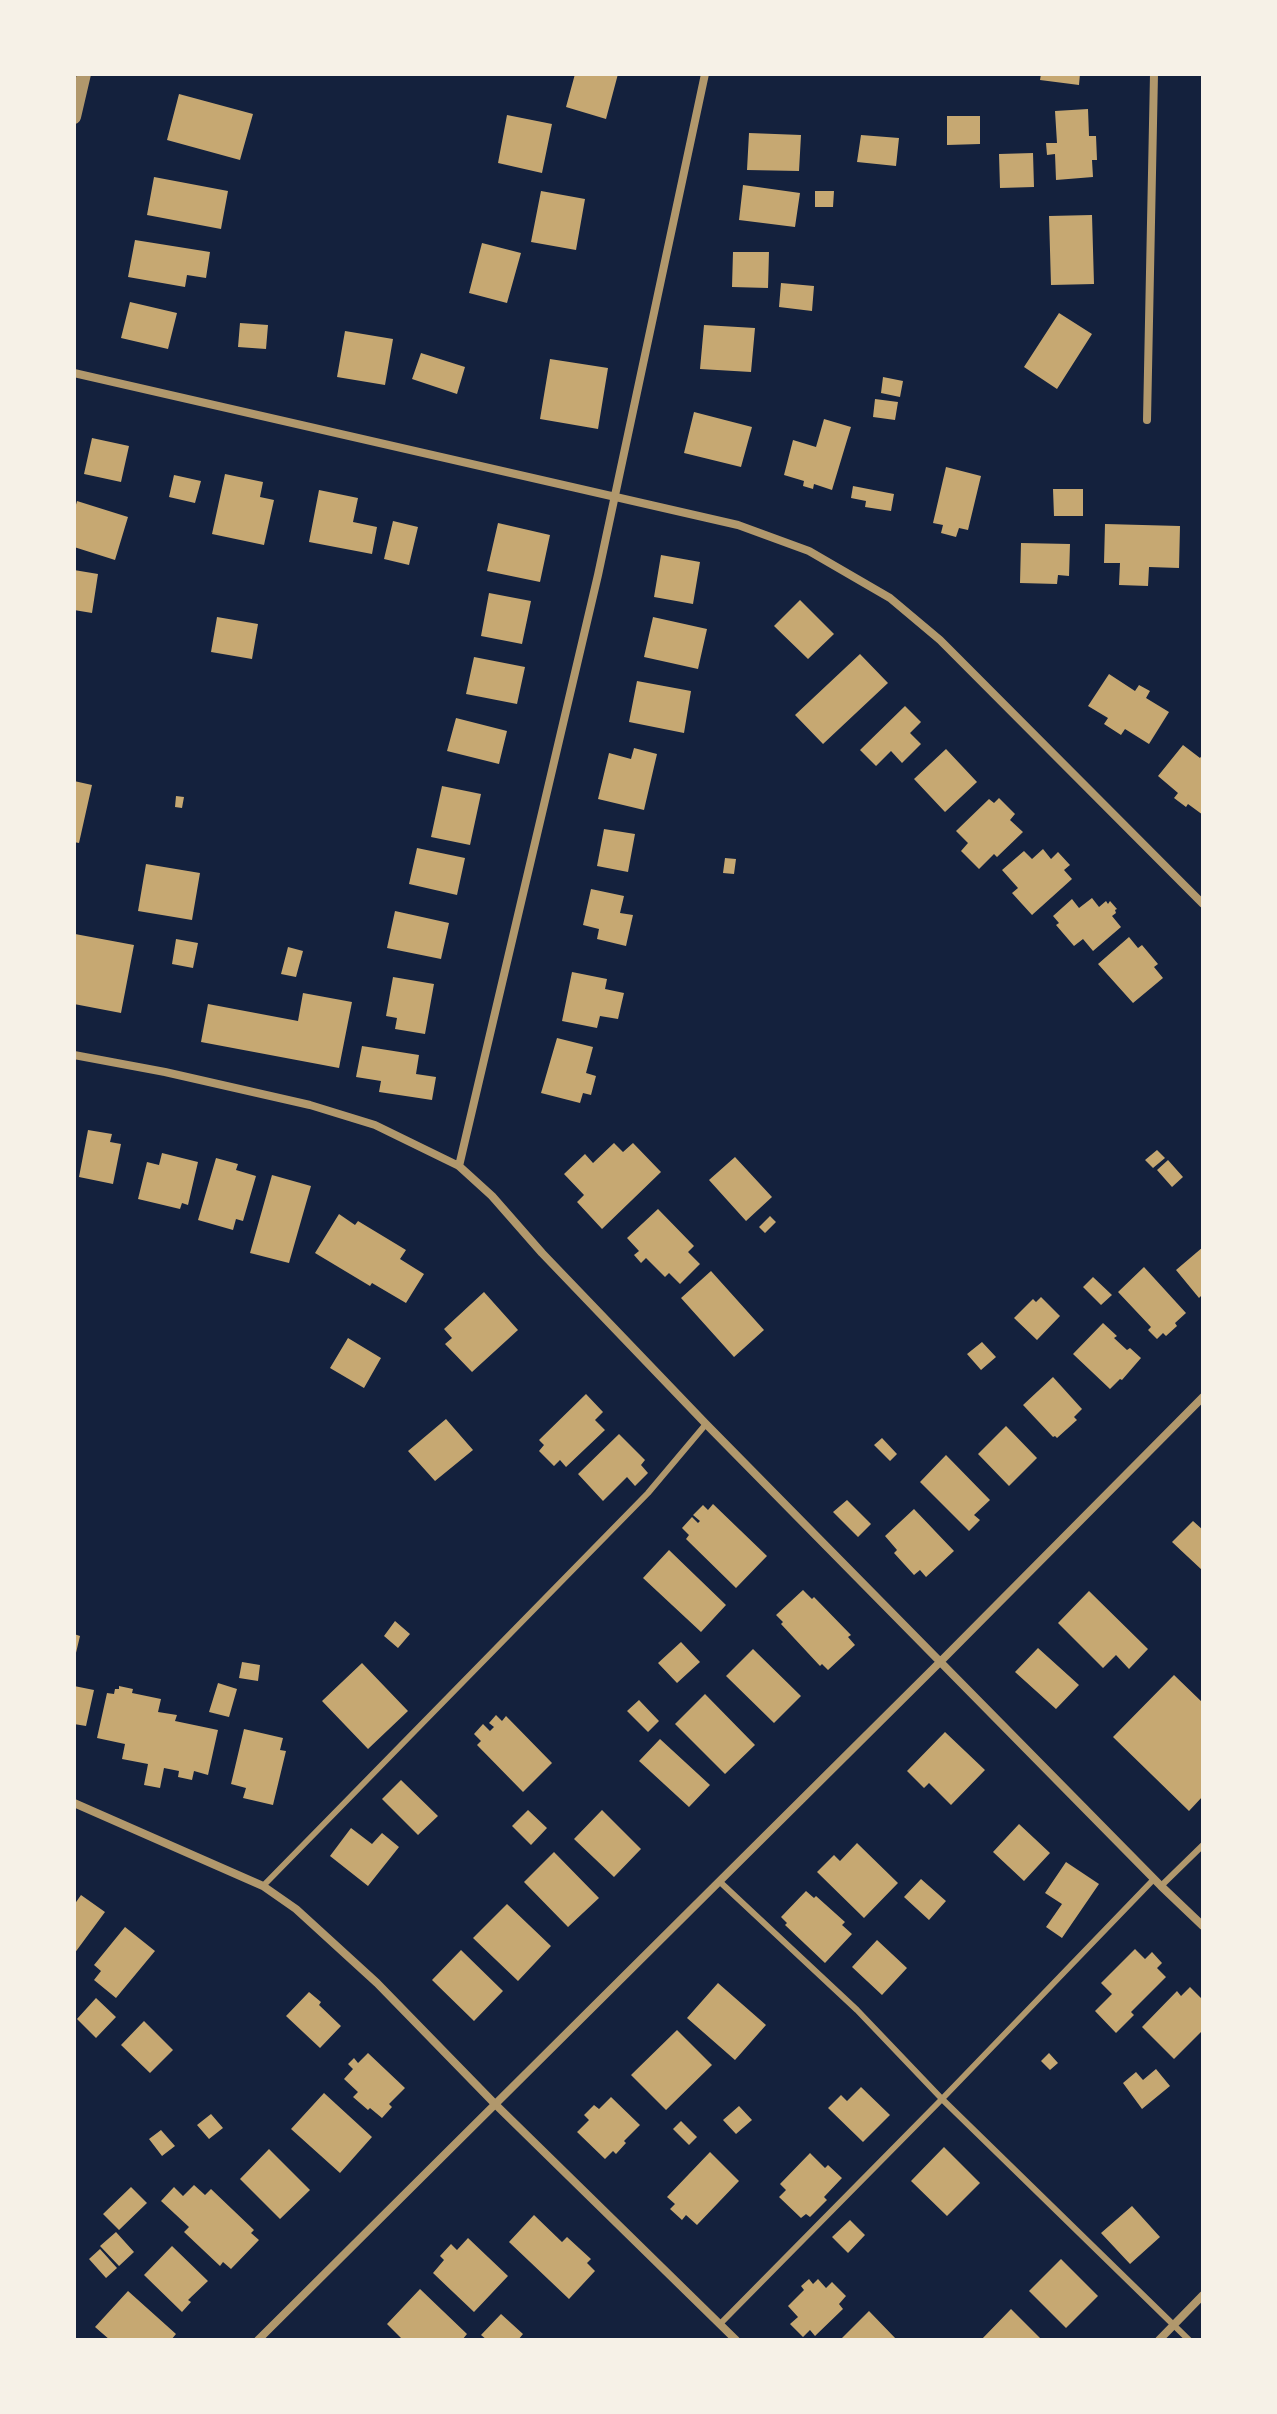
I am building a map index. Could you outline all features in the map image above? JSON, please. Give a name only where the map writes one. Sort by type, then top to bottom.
[{"type":"street","points":[[74,117],[84,74]]},
{"type":"street","points":[[459,1166],[594,591],[705,74]]},
{"type":"street","points":[[1147,420],[1154,74]]},
{"type":"street","points":[[74,373],[738,525],[809,551],[890,598],[940,640],[1203,904]]},
{"type":"street","points":[[74,1055],[310,1105],[375,1125],[459,1166],[492,1196],[542,1253],[706,1424],[1203,1926]]},
{"type":"street","points":[[258,2340],[1203,1397]]},
{"type":"street","points":[[74,1803],[263,1886],[296,1909],[377,1983],[494,2103],[736,2340]]},
{"type":"street","points":[[1159,2340],[1203,2295]]},
{"type":"lane","points":[[263,1886],[648,1493],[706,1424]]},
{"type":"lane","points":[[720,2324],[1157,1882],[1203,1845]]},
{"type":"lane","points":[[719,1881],[857,2010],[942,2099],[1189,2340]]},
{"type":"building","points":[[575,74],[618,74],[606,119],[566,107]]},
{"type":"building","points":[[1041,74],[1080,74],[1079,85],[1040,80]]},
{"type":"building","points":[[179,94],[253,114],[240,160],[167,140]]},
{"type":"building","points":[[1088,109],[1089,136],[1096,136],[1097,160],[1092,160],[1093,177],[1056,180],[1055,154],[1047,155],[1046,143],[1057,143],[1055,111]]},
{"type":"building","points":[[507,115],[552,124],[542,173],[498,163]]},
{"type":"building","points":[[947,116],[980,116],[980,144],[947,145]]},
{"type":"building","points":[[749,133],[801,135],[799,171],[747,170]]},
{"type":"building","points":[[861,135],[899,138],[896,166],[857,162]]},
{"type":"building","points":[[1033,153],[1034,187],[1000,188],[999,154]]},
{"type":"building","points":[[154,177],[228,191],[221,229],[147,215]]},
{"type":"building","points":[[743,185],[800,193],[795,227],[739,220]]},
{"type":"building","points":[[541,191],[585,199],[576,250],[531,242]]},
{"type":"building","points":[[815,191],[834,191],[833,207],[815,207]]},
{"type":"building","points":[[1092,215],[1094,284],[1051,285],[1049,216]]},
{"type":"building","points":[[135,240],[210,252],[206,278],[187,275],[185,287],[128,277]]},
{"type":"building","points":[[482,243],[521,253],[507,303],[469,293]]},
{"type":"building","points":[[733,252],[769,252],[768,288],[732,287]]},
{"type":"building","points":[[781,283],[814,286],[812,311],[779,307]]},
{"type":"building","points":[[130,302],[177,313],[168,349],[121,338]]},
{"type":"building","points":[[1059,313],[1092,334],[1057,389],[1024,367]]},
{"type":"building","points":[[240,323],[268,325],[266,349],[238,347]]},
{"type":"building","points":[[704,325],[755,328],[751,372],[700,369]]},
{"type":"building","points":[[345,331],[393,339],[385,385],[337,377]]},
{"type":"building","points":[[421,353],[465,367],[457,394],[412,379]]},
{"type":"building","points":[[550,359],[608,368],[598,429],[540,419]]},
{"type":"building","points":[[883,377],[903,381],[900,397],[881,393]]},
{"type":"building","points":[[875,399],[898,402],[895,420],[873,417]]},
{"type":"building","points":[[694,412],[752,427],[741,467],[684,453]]},
{"type":"building","points":[[824,419],[851,427],[832,490],[814,484],[813,489],[803,486],[804,481],[784,475],[793,440],[816,447]]},
{"type":"building","points":[[92,438],[129,446],[121,482],[84,474]]},
{"type":"building","points":[[946,467],[981,476],[968,530],[959,528],[956,537],[941,533],[943,525],[933,523]]},
{"type":"building","points":[[225,474],[263,482],[260,497],[274,500],[264,545],[212,534]]},
{"type":"building","points":[[174,475],[201,481],[195,503],[169,497]]},
{"type":"building","points":[[853,486],[894,494],[891,511],[865,507],[866,501],[851,498]]},
{"type":"building","points":[[1053,489],[1083,489],[1083,516],[1054,516]]},
{"type":"building","points":[[319,490],[358,498],[353,522],[377,527],[372,554],[309,542]]},
{"type":"building","points":[[77,501],[128,517],[115,560],[74,547]]},
{"type":"building","points":[[393,521],[418,527],[409,565],[384,559]]},
{"type":"building","points":[[498,523],[550,535],[540,582],[487,571]]},
{"type":"building","points":[[1105,524],[1180,526],[1179,568],[1149,567],[1148,586],[1119,585],[1120,563],[1104,563]]},
{"type":"building","points":[[1021,543],[1070,544],[1069,576],[1058,575],[1057,584],[1020,583]]},
{"type":"building","points":[[661,555],[700,562],[693,604],[654,597]]},
{"type":"building","points":[[74,570],[98,574],[92,613],[74,610]]},
{"type":"building","points":[[489,593],[531,601],[522,644],[481,636]]},
{"type":"building","points":[[800,600],[834,634],[808,659],[774,626]]},
{"type":"building","points":[[217,617],[258,624],[252,659],[211,652]]},
{"type":"building","points":[[653,617],[707,629],[698,669],[644,657]]},
{"type":"building","points":[[860,654],[888,683],[823,744],[795,715]]},
{"type":"building","points":[[474,657],[525,667],[517,704],[466,694]]},
{"type":"building","points":[[1109,674],[1135,691],[1139,685],[1150,691],[1146,698],[1169,712],[1149,744],[1125,729],[1121,735],[1104,724],[1108,718],[1088,706]]},
{"type":"building","points":[[637,681],[691,691],[684,733],[629,722]]},
{"type":"building","points":[[905,706],[921,722],[910,733],[921,744],[902,763],[891,751],[876,766],[860,750]]},
{"type":"building","points":[[456,718],[507,731],[499,764],[447,751]]},
{"type":"building","points":[[1183,745],[1200,758],[1203,754],[1203,815],[1174,798],[1178,793],[1158,776]]},
{"type":"building","points":[[634,748],[657,754],[644,810],[598,799],[609,753],[631,759]]},
{"type":"building","points":[[946,749],[977,782],[945,812],[914,779]]},
{"type":"building","points":[[74,781],[92,785],[79,843],[74,842]]},
{"type":"building","points":[[442,786],[481,794],[470,845],[431,837]]},
{"type":"building","points":[[176,796],[184,797],[182,808],[175,807]]},
{"type":"building","points":[[999,798],[1015,814],[1010,820],[1023,832],[997,857],[994,854],[979,869],[961,851],[968,843],[956,831],[989,799],[994,803]]},
{"type":"building","points":[[604,829],[635,834],[628,872],[597,866]]},
{"type":"building","points":[[417,848],[465,858],[457,895],[409,884]]},
{"type":"building","points":[[1043,849],[1051,859],[1058,852],[1070,865],[1064,870],[1072,879],[1032,915],[1012,893],[1018,888],[1002,870],[1024,851],[1032,859]]},
{"type":"building","points":[[725,858],[736,859],[734,874],[723,873]]},
{"type":"building","points":[[146,864],[200,873],[192,920],[138,911]]},
{"type":"building","points":[[591,889],[624,896],[620,913],[633,915],[626,946],[597,939],[599,929],[583,925]]},
{"type":"building","points":[[1092,898],[1099,907],[1110,901],[1117,909],[1112,916],[1121,927],[1093,951],[1083,939],[1074,946],[1056,925],[1059,923],[1053,916],[1072,899],[1079,908]]},
{"type":"building","points":[[395,911],[449,923],[441,959],[387,948]]},
{"type":"building","points":[[75,934],[134,945],[121,1013],[74,1004]]},
{"type":"building","points":[[1129,937],[1138,948],[1142,945],[1158,964],[1154,967],[1163,978],[1133,1003],[1098,964]]},
{"type":"building","points":[[176,939],[198,943],[193,968],[172,964]]},
{"type":"building","points":[[288,947],[303,951],[296,977],[281,974]]},
{"type":"building","points":[[572,972],[607,979],[605,989],[624,993],[618,1019],[600,1016],[597,1028],[562,1021]]},
{"type":"building","points":[[393,977],[434,984],[425,1034],[395,1029],[397,1018],[386,1016]]},
{"type":"building","points":[[303,993],[352,1002],[339,1068],[201,1042],[208,1004],[298,1021]]},
{"type":"building","points":[[557,1038],[593,1047],[586,1073],[596,1076],[591,1095],[583,1093],[580,1103],[541,1093]]},
{"type":"building","points":[[362,1046],[419,1055],[416,1074],[436,1077],[432,1100],[379,1092],[381,1081],[356,1077]]},
{"type":"building","points":[[88,1130],[112,1134],[110,1142],[121,1144],[113,1184],[79,1177]]},
{"type":"building","points":[[614,1143],[623,1152],[633,1143],[661,1172],[602,1229],[577,1202],[584,1195],[564,1174],[585,1154],[593,1163]]},
{"type":"building","points":[[1157,1150],[1165,1158],[1153,1168],[1145,1160]]},
{"type":"building","points":[[162,1153],[198,1162],[188,1205],[182,1203],[180,1209],[138,1199],[147,1162],[159,1165]]},
{"type":"building","points":[[735,1157],[772,1197],[746,1221],[709,1180]]},
{"type":"building","points":[[216,1158],[238,1164],[236,1170],[256,1176],[243,1221],[236,1219],[233,1230],[198,1220]]},
{"type":"building","points":[[1168,1160],[1183,1177],[1172,1187],[1157,1170]]},
{"type":"building","points":[[272,1175],[311,1186],[289,1263],[250,1253]]},
{"type":"building","points":[[658,1209],[694,1246],[688,1252],[700,1264],[680,1284],[669,1273],[665,1277],[646,1258],[641,1263],[634,1255],[639,1251],[627,1238]]},
{"type":"building","points":[[339,1214],[355,1225],[358,1221],[406,1250],[400,1259],[424,1274],[406,1303],[372,1283],[370,1286],[315,1253]]},
{"type":"building","points":[[770,1216],[776,1222],[765,1233],[759,1227]]},
{"type":"building","points":[[1203,1247],[1203,1294],[1199,1298],[1176,1270]]},
{"type":"building","points":[[1144,1267],[1186,1313],[1166,1336],[1163,1333],[1157,1339],[1148,1330],[1151,1327],[1118,1292]]},
{"type":"building","points":[[711,1271],[764,1330],[734,1357],[681,1298]]},
{"type":"building","points":[[1093,1277],[1112,1295],[1101,1305],[1083,1287]]},
{"type":"building","points":[[484,1292],[518,1330],[472,1372],[445,1344],[452,1338],[444,1329]]},
{"type":"building","points":[[1041,1297],[1060,1316],[1037,1340],[1014,1318],[1033,1299],[1036,1302]]},
{"type":"building","points":[[1103,1323],[1127,1350],[1130,1348],[1141,1358],[1110,1389],[1073,1354]]},
{"type":"building","points":[[348,1338],[381,1358],[364,1388],[330,1368]]},
{"type":"building","points":[[982,1342],[996,1357],[981,1370],[967,1354]]},
{"type":"building","points":[[1053,1377],[1082,1409],[1074,1417],[1077,1420],[1057,1438],[1023,1405]]},
{"type":"building","points":[[586,1394],[603,1412],[595,1420],[605,1430],[566,1467],[560,1460],[554,1466],[539,1451],[544,1445],[539,1440]]},
{"type":"building","points":[[446,1419],[473,1450],[435,1481],[408,1451]]},
{"type":"building","points":[[1006,1426],[1037,1458],[1009,1486],[978,1454]]},
{"type":"building","points":[[619,1434],[645,1460],[641,1465],[648,1473],[635,1486],[627,1477],[603,1501],[578,1474]]},
{"type":"building","points":[[882,1438],[897,1454],[890,1461],[874,1445]]},
{"type":"building","points":[[946,1455],[990,1500],[974,1515],[980,1520],[969,1531],[920,1482]]},
{"type":"building","points":[[847,1500],[871,1524],[858,1537],[833,1512]]},
{"type":"building","points":[[713,1504],[767,1556],[736,1588],[686,1539],[689,1535],[682,1528],[692,1517],[698,1523],[700,1521],[693,1515],[703,1505],[708,1510]]},
{"type":"building","points":[[914,1509],[954,1551],[926,1577],[920,1570],[914,1575],[894,1553],[897,1550],[885,1536]]},
{"type":"building","points":[[1193,1521],[1203,1530],[1203,1571],[1172,1542]]},
{"type":"building","points":[[669,1550],[726,1605],[701,1632],[643,1578]]},
{"type":"building","points":[[803,1590],[812,1599],[814,1597],[851,1635],[848,1637],[855,1645],[828,1670],[822,1664],[820,1666],[776,1615]]},
{"type":"building","points":[[1089,1591],[1148,1649],[1129,1669],[1116,1655],[1103,1668],[1058,1623]]},
{"type":"building","points":[[395,1621],[410,1634],[398,1648],[384,1636]]},
{"type":"building","points":[[74,1634],[80,1636],[75,1657],[74,1657]]},
{"type":"building","points":[[681,1642],[700,1662],[677,1683],[658,1663]]},
{"type":"building","points":[[1038,1648],[1079,1685],[1056,1709],[1015,1672]]},
{"type":"building","points":[[753,1649],[801,1696],[774,1723],[726,1676]]},
{"type":"building","points":[[242,1662],[260,1665],[258,1681],[239,1678]]},
{"type":"building","points":[[362,1663],[408,1711],[368,1749],[322,1701]]},
{"type":"building","points":[[1174,1675],[1203,1703],[1203,1796],[1189,1811],[1113,1737]]},
{"type":"building","points":[[218,1683],[237,1689],[229,1717],[209,1712]]},
{"type":"building","points":[[74,1686],[94,1690],[86,1726],[74,1724]]},
{"type":"building","points":[[119,1686],[133,1689],[132,1693],[161,1699],[158,1712],[177,1715],[175,1721],[218,1730],[208,1775],[194,1771],[192,1780],[178,1777],[179,1771],[164,1768],[160,1788],[144,1785],[148,1764],[122,1759],[125,1744],[97,1738],[107,1693],[114,1694]]},
{"type":"building","points":[[705,1694],[755,1745],[725,1774],[675,1724]]},
{"type":"building","points":[[639,1700],[659,1721],[648,1732],[627,1711]]},
{"type":"building","points":[[496,1715],[502,1721],[506,1716],[552,1763],[523,1792],[477,1745],[481,1741],[474,1734],[483,1724],[490,1731],[494,1727],[489,1723]]},
{"type":"building","points":[[244,1729],[283,1738],[280,1750],[286,1751],[273,1805],[243,1798],[246,1788],[231,1784]]},
{"type":"building","points":[[945,1732],[985,1770],[951,1805],[929,1783],[924,1788],[907,1771]]},
{"type":"building","points":[[660,1739],[710,1785],[689,1807],[639,1761]]},
{"type":"building","points":[[401,1780],[438,1816],[418,1835],[382,1799]]},
{"type":"building","points":[[528,1810],[547,1828],[531,1845],[512,1826]]},
{"type":"building","points":[[602,1810],[641,1849],[614,1877],[574,1839]]},
{"type":"building","points":[[1019,1824],[1050,1853],[1024,1881],[993,1852]]},
{"type":"building","points":[[351,1828],[372,1844],[382,1833],[399,1847],[368,1886],[330,1856]]},
{"type":"building","points":[[857,1843],[898,1883],[864,1918],[817,1872],[834,1855],[840,1861]]},
{"type":"building","points":[[554,1852],[599,1898],[568,1927],[524,1882]]},
{"type":"building","points":[[1066,1862],[1099,1884],[1062,1938],[1046,1927],[1062,1904],[1045,1893]]},
{"type":"building","points":[[921,1879],[946,1901],[929,1920],[904,1897]]},
{"type":"building","points":[[806,1891],[845,1922],[842,1925],[852,1934],[825,1963],[785,1925],[787,1923],[781,1917]]},
{"type":"building","points":[[81,1895],[105,1912],[74,1954],[74,1905]]},
{"type":"building","points":[[507,1904],[551,1946],[518,1981],[473,1938]]},
{"type":"building","points":[[125,1927],[155,1951],[116,1998],[94,1980],[101,1971],[94,1965]]},
{"type":"building","points":[[877,1940],[907,1968],[882,1995],[852,1967]]},
{"type":"building","points":[[1135,1949],[1145,1959],[1152,1952],[1162,1963],[1157,1968],[1166,1977],[1131,2012],[1134,2015],[1116,2033],[1095,2011],[1112,1994],[1101,1983]]},
{"type":"building","points":[[461,1950],[503,1991],[474,2021],[432,1980]]},
{"type":"building","points":[[718,1983],[766,2025],[735,2060],[687,2018]]},
{"type":"building","points":[[1190,1987],[1203,2000],[1203,2030],[1174,2059],[1142,2027],[1177,1991],[1181,1996]]},
{"type":"building","points":[[309,1992],[341,2026],[320,2048],[286,2016]]},
{"type":"building","points":[[96,1998],[116,2017],[96,2038],[77,2019]]},
{"type":"building","points":[[144,2021],[173,2050],[150,2073],[121,2045]]},
{"type":"building","points":[[677,2030],[712,2065],[666,2110],[631,2075]]},
{"type":"building","points":[[368,2053],[405,2088],[389,2104],[392,2107],[382,2118],[353,2097],[358,2092],[344,2079],[353,2069],[348,2064],[354,2058],[358,2063]]},
{"type":"building","points":[[1049,2053],[1058,2063],[1050,2070],[1041,2061]]},
{"type":"building","points":[[1156,2069],[1170,2086],[1142,2109],[1123,2083],[1136,2072],[1143,2080]]},
{"type":"building","points":[[861,2087],[890,2115],[863,2142],[828,2108],[841,2095],[847,2101]]},
{"type":"building","points":[[324,2093],[372,2137],[340,2173],[291,2129]]},
{"type":"building","points":[[611,2097],[640,2125],[616,2154],[613,2151],[605,2159],[577,2132],[589,2120],[584,2115],[594,2105],[599,2109]]},
{"type":"building","points":[[739,2106],[752,2120],[736,2134],[723,2120]]},
{"type":"building","points":[[211,2114],[223,2128],[209,2139],[197,2125]]},
{"type":"building","points":[[681,2121],[697,2137],[689,2145],[673,2129]]},
{"type":"building","points":[[161,2130],[175,2146],[162,2156],[149,2139]]},
{"type":"building","points":[[944,2147],[980,2183],[947,2216],[911,2181]]},
{"type":"building","points":[[269,2149],[310,2190],[280,2219],[240,2179]]},
{"type":"building","points":[[710,2152],[739,2181],[697,2225],[686,2215],[682,2220],[670,2209],[675,2204],[667,2197]]},
{"type":"building","points":[[810,2153],[825,2168],[828,2165],[842,2178],[810,2217],[806,2214],[801,2218],[779,2197],[786,2190],[780,2184]]},
{"type":"building","points":[[194,2185],[205,2195],[211,2189],[254,2230],[251,2233],[259,2240],[231,2269],[223,2262],[220,2266],[184,2232],[189,2227],[161,2201],[174,2187],[183,2196]]},
{"type":"building","points":[[131,2187],[147,2203],[119,2230],[103,2214]]},
{"type":"building","points":[[1132,2206],[1160,2237],[1130,2264],[1101,2233]]},
{"type":"building","points":[[534,2215],[562,2242],[567,2237],[591,2259],[587,2263],[595,2271],[569,2299],[509,2242]]},
{"type":"building","points":[[850,2220],[865,2235],[848,2253],[832,2237]]},
{"type":"building","points":[[116,2232],[134,2252],[119,2266],[100,2246]]},
{"type":"building","points":[[468,2238],[508,2276],[474,2312],[433,2273],[444,2260],[440,2256],[451,2244],[457,2250]]},
{"type":"building","points":[[172,2246],[208,2281],[188,2300],[191,2302],[182,2312],[144,2275]]},
{"type":"building","points":[[100,2249],[117,2268],[106,2278],[89,2259]]},
{"type":"building","points":[[1061,2259],[1098,2296],[1066,2328],[1029,2291]]},
{"type":"building","points":[[809,2279],[813,2284],[818,2279],[826,2288],[832,2282],[846,2296],[839,2304],[843,2309],[815,2336],[810,2330],[803,2337],[790,2324],[798,2317],[788,2306],[804,2290],[801,2286]]},
{"type":"building","points":[[420,2289],[467,2334],[462,2340],[403,2340],[387,2324]]},
{"type":"building","points":[[128,2291],[176,2334],[171,2340],[110,2340],[95,2327]]},
{"type":"building","points":[[1011,2309],[1042,2340],[981,2340]]},
{"type":"building","points":[[869,2311],[897,2340],[840,2340]]},
{"type":"building","points":[[501,2314],[523,2334],[518,2340],[487,2340],[481,2335]]}]
